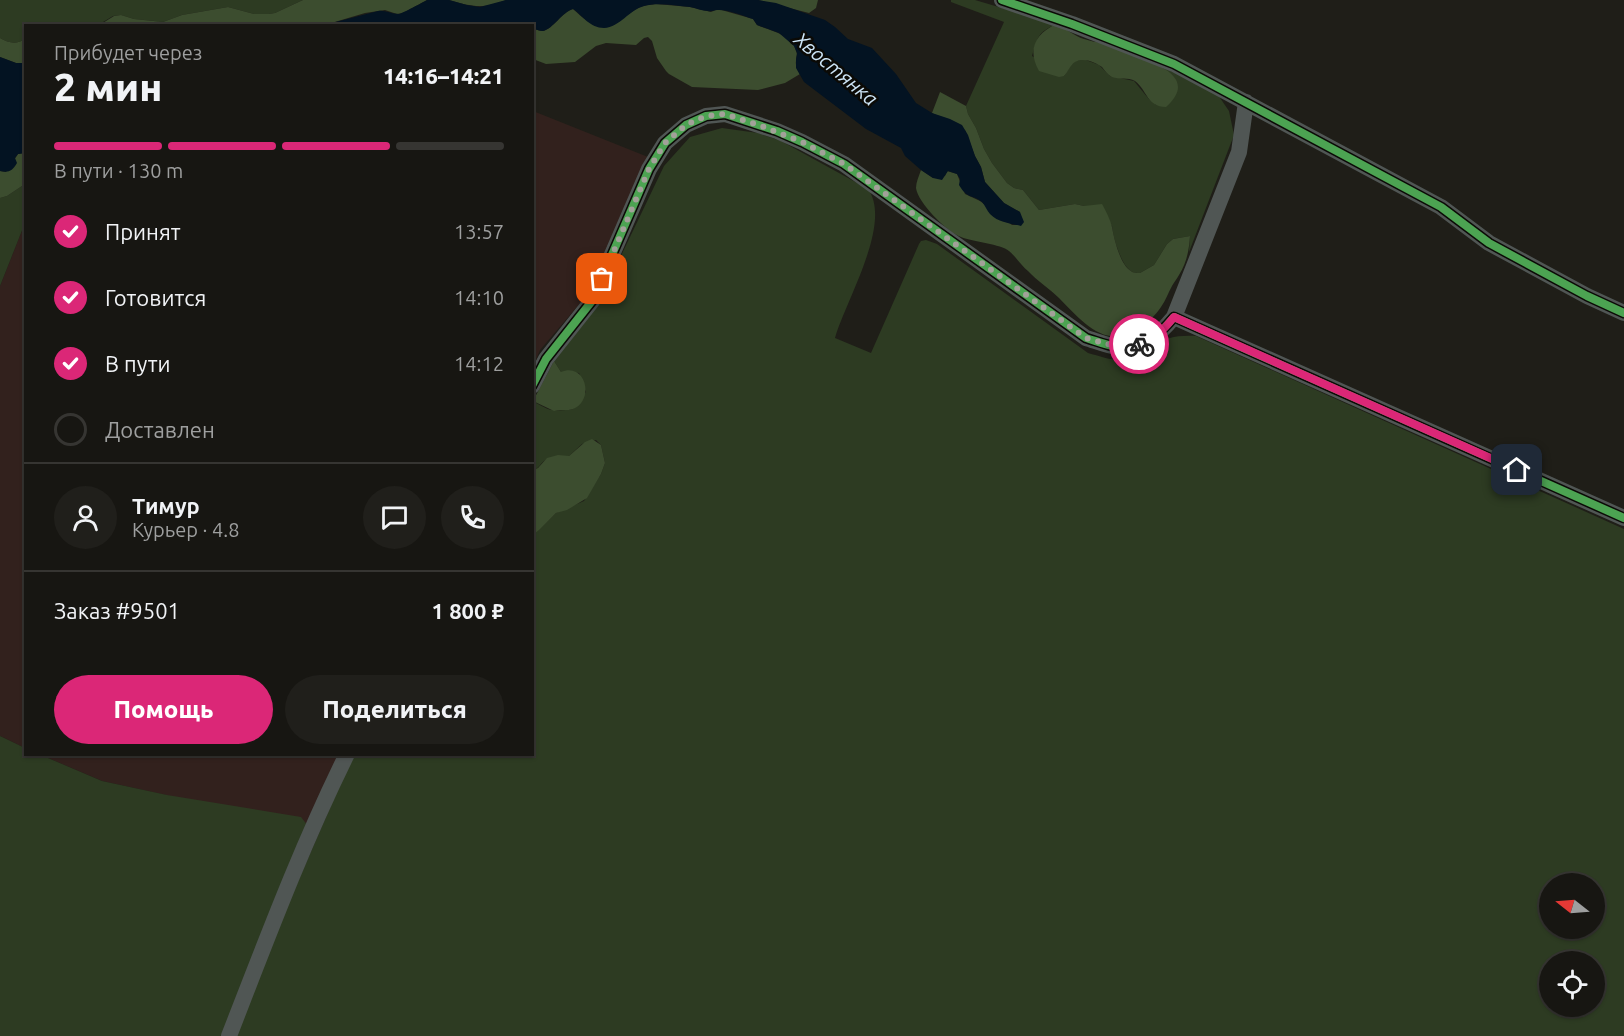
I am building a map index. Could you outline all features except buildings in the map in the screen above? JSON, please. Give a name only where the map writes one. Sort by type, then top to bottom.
[{"type":"street","points":[[1002,0],[1072,24],[1174,64],[1441,207],[1490,243],[1587,296],[1624,313]]},
{"type":"street","points":[[534,382],[546,359],[592,301],[649,169],[665,143],[686,125],[706,116],[725,114],[802,142],[844,164],[1086,338],[1118,347],[1148,342],[1160,334],[1174,317],[1239,152],[1246,102]]},
{"type":"street","points":[[1174,317],[1624,518]]},
{"type":"street","points":[[229,1036],[326,797],[346,756]]},
{"type":"shaded area","points":[[534,111],[653,159],[588,294],[540,350],[534,365]]},
{"type":"shaded area","points":[[24,226],[24,748],[0,736],[0,286]]},
{"type":"shaded area","points":[[43,756],[342,756],[308,826],[102,781]]},
{"type":"green space","points":[[0,0],[303,0],[269,14],[254,14],[228,7],[182,15],[163,22],[134,19],[121,15],[113,16],[100,24],[24,24],[24,40],[22,41],[16,43],[0,38]]},
{"type":"green space","points":[[303,0],[427,0],[403,13],[397,14],[385,10],[365,13],[328,24],[101,24],[114,16],[121,15],[134,19],[163,22],[182,15],[228,7],[254,14],[275,13]]},
{"type":"green space","points":[[449,0],[506,0],[478,6]]},
{"type":"green space","points":[[758,0],[818,0],[816,8],[809,13]]},
{"type":"green space","points":[[951,0],[975,0],[1056,24],[1039,36],[1032,56],[1064,76],[1073,62],[1083,59],[1099,65],[1110,76],[1134,81],[1156,105],[1175,79],[1162,67],[1216,92],[1229,111],[1234,135],[1189,252],[1190,236],[1173,239],[1167,244],[1154,265],[1140,273],[1133,272],[1127,268],[1121,257],[1112,226],[1084,206],[1075,204],[1039,210],[1023,190],[1007,183],[984,149],[966,106],[1004,22],[951,2]]},
{"type":"green space","points":[[647,5],[690,7],[711,12],[718,9],[753,19],[757,25],[780,34],[794,45],[797,53],[796,65],[800,74],[785,83],[758,90],[692,87],[666,71],[657,58],[652,41],[648,37],[636,45],[606,43],[596,46],[575,62],[546,64],[534,59],[534,29],[547,30],[565,13],[573,9],[595,25],[607,27]]},
{"type":"green space","points":[[1056,24],[1080,38],[1110,45],[1162,67],[1176,80],[1178,87],[1175,97],[1166,107],[1155,104],[1135,81],[1112,77],[1102,67],[1089,61],[1075,62],[1064,76],[1059,77],[1039,71],[1034,56],[1035,43],[1043,33]]},
{"type":"green space","points":[[0,38],[12,43],[24,40],[24,63],[16,63],[0,57]]},
{"type":"green space","points":[[940,92],[966,106],[992,163],[1007,183],[1023,190],[1039,210],[1075,204],[1084,206],[1102,204],[1121,257],[1132,272],[1140,273],[1154,265],[1167,244],[1173,239],[1190,236],[1182,270],[1163,304],[1151,319],[1127,335],[1116,337],[1105,335],[1085,323],[1009,251],[961,237],[934,216],[922,201],[916,188],[921,170],[933,178],[945,176],[947,171],[957,174],[965,194],[980,201],[1012,225],[1017,225],[1020,212],[1004,203],[985,182],[965,130],[932,113]]},
{"type":"green space","points":[[722,128],[758,133],[781,141],[868,189],[874,204],[875,222],[865,263],[835,338],[871,353],[919,244],[926,240],[937,244],[1088,353],[1111,359],[1129,360],[1167,339],[1178,336],[1196,336],[1624,529],[1624,1036],[235,1036],[276,932],[353,756],[534,756],[534,534],[556,513],[584,501],[601,474],[605,463],[601,445],[596,440],[582,444],[569,456],[547,459],[534,469],[534,402],[552,410],[573,409],[586,392],[579,373],[561,372],[554,361],[596,308],[664,166],[690,137]]},
{"type":"green space","points":[[24,153],[24,185],[0,198],[0,171],[6,172],[18,154]]},
{"type":"green space","points":[[24,185],[24,226],[0,286],[0,198]]},
{"type":"green space","points":[[554,361],[561,372],[570,370],[577,372],[585,383],[584,398],[573,409],[554,411],[534,401]]},
{"type":"green space","points":[[592,439],[601,445],[605,463],[601,474],[587,498],[567,510],[556,513],[534,534],[534,470],[547,458],[558,455],[569,456]]},
{"type":"green space","points":[[0,736],[24,748],[24,756],[43,756],[102,781],[167,795],[301,817],[308,826],[227,1036],[0,1036]]},
{"type":"water","name":"Хвостянка","points":[[427,0],[449,0],[480,7],[506,0],[758,0],[776,3],[825,20],[848,39],[872,48],[896,74],[916,103],[932,113],[962,125],[981,167],[985,182],[1004,203],[1020,212],[1024,222],[1021,226],[993,217],[982,202],[962,190],[957,174],[948,171],[942,180],[933,178],[905,156],[901,148],[866,129],[804,82],[796,68],[797,53],[794,46],[779,33],[757,25],[753,19],[721,10],[704,11],[690,7],[655,4],[639,8],[615,25],[604,28],[591,24],[573,9],[543,31],[534,29],[534,24],[328,24],[378,11],[399,14]]},
{"type":"water","points":[[0,57],[16,63],[24,63],[24,153],[18,154],[15,158],[17,163],[10,171],[0,171]]},
{"type":"cycle path","points":[[1002,0],[1072,24],[1174,64],[1441,207],[1489,243],[1587,296],[1624,313]]},
{"type":"cycle path","points":[[534,382],[546,359],[592,301],[649,169],[665,143],[686,125],[706,116],[725,114],[777,131],[844,164],[1086,338],[1114,346],[1136,346],[1157,335],[1174,317],[1624,518]]},
{"type":"way so far","points":[[602,279],[649,169],[665,143],[686,125],[706,116],[725,114],[777,131],[844,164],[1086,338],[1118,347],[1139,344]]},
{"type":"route","points":[[1139,344],[1148,342],[1160,334],[1174,317],[1517,470]]}]
